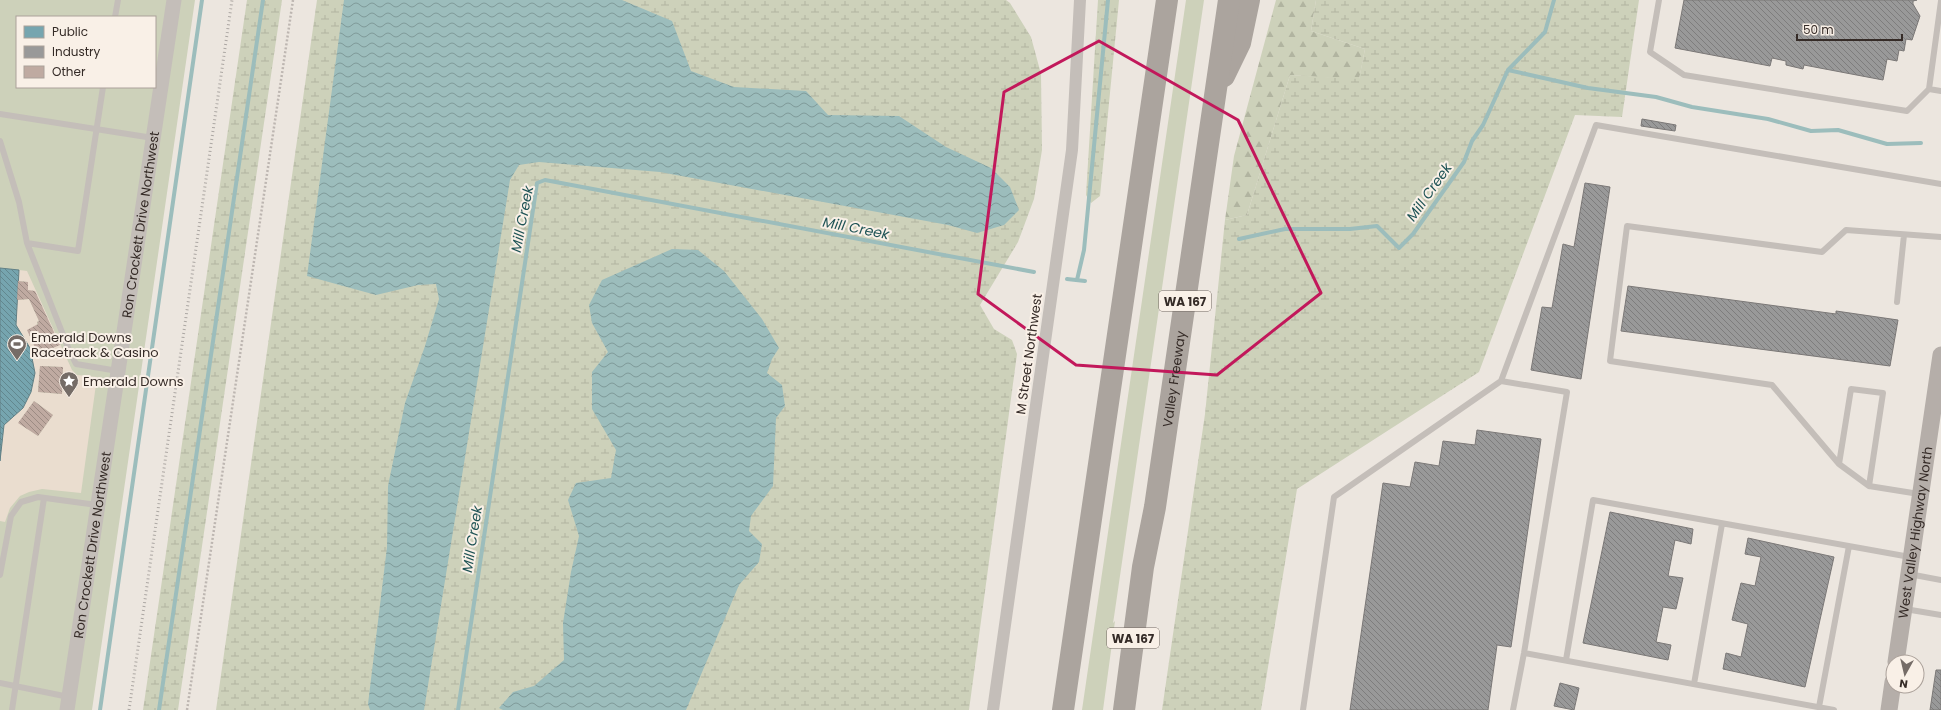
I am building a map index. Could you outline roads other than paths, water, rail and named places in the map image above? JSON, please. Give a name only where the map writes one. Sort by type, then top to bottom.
[{"type":"highway","points":[[1110,386],[1152,0]]},
{"type":"highway","points":[[1063,710],[1167,0]]},
{"type":"highway","name":"Valley Freeway","points":[[1124,710],[1143,567],[1155,507],[1229,0]]},
{"type":"highway","points":[[1215,95],[1240,43],[1250,0]]},
{"type":"main road","name":"West Valley Highway North","points":[[1897,654],[1921,494],[1936,429],[1941,355]]},
{"type":"main road","points":[[1889,710],[1891,694]]},
{"type":"street","name":"Ron Crockett Drive Northwest","points":[[68,703],[174,0]]},
{"type":"street","name":"M Street Northwest","points":[[994,710],[1072,150],[1080,0]]},
{"type":"lane","points":[[115,16],[118,0]]},
{"type":"lane","points":[[1659,0],[1650,52],[1684,74],[1907,111],[1928,89],[1941,1]]},
{"type":"lane","points":[[27,243],[78,251],[103,88]]},
{"type":"lane","points":[[1928,89],[1941,91]]},
{"type":"lane","points":[[0,114],[154,138]]},
{"type":"lane","points":[[1303,710],[1334,497],[1501,381],[1596,125],[1941,184]]},
{"type":"lane","points":[[0,141],[19,202],[27,243],[69,350],[76,364],[118,371]]},
{"type":"lane","points":[[1921,494],[1869,486],[1839,464],[1772,385],[1610,361],[1627,226],[1822,252],[1846,230],[1941,237]]},
{"type":"lane","points":[[1897,302],[1904,235]]},
{"type":"lane","points":[[1501,381],[1567,392],[1513,710]]},
{"type":"lane","points":[[1839,464],[1851,388],[1883,393],[1869,486]]},
{"type":"lane","points":[[0,575],[11,516],[21,502],[38,497],[98,505]]},
{"type":"lane","points":[[12,710],[44,498]]},
{"type":"lane","points":[[1566,660],[1593,500],[1849,546],[1910,566],[1941,580]]},
{"type":"lane","points":[[1694,684],[1722,524]]},
{"type":"lane","points":[[1819,707],[1849,546]]},
{"type":"lane","points":[[1904,609],[1941,615]]},
{"type":"lane","points":[[1524,652],[1834,710]]},
{"type":"lane","points":[[0,683],[68,703]]},
{"type":"water","points":[[344,0],[622,0],[672,21],[691,71],[734,87],[806,91],[828,115],[899,116],[946,147],[991,168],[1010,187],[1019,210],[1004,225],[977,233],[948,225],[660,172],[539,162],[519,165],[510,180],[424,710],[370,710],[368,704],[387,547],[388,486],[405,403],[425,346],[439,299],[436,284],[418,285],[376,295],[307,276]]},
{"type":"water","points":[[672,249],[698,250],[724,271],[762,319],[779,348],[772,359],[767,373],[782,385],[785,406],[776,418],[773,486],[751,516],[749,531],[762,544],[759,562],[739,585],[686,710],[503,710],[499,708],[513,692],[534,686],[564,660],[563,623],[571,572],[579,536],[568,500],[576,483],[611,478],[616,450],[592,409],[592,372],[608,352],[592,323],[589,305],[602,280]]},
{"type":"waterway","points":[[100,710],[202,0]]},
{"type":"waterway","points":[[159,710],[263,0]]},
{"type":"waterway","points":[[1077,280],[1084,250],[1108,0]]},
{"type":"waterway","name":"Mill Creek","points":[[1239,239],[1285,229],[1350,229],[1377,226],[1399,248],[1413,234],[1464,162],[1472,141],[1483,125],[1508,70],[1545,32],[1554,0]]},
{"type":"waterway","points":[[1508,70],[1588,88],[1656,97],[1692,107],[1768,119],[1811,131],[1838,130],[1887,144],[1921,143]]},
{"type":"waterway","name":"Mill Creek","points":[[458,710],[537,183],[545,180],[1034,272]]},
{"type":"waterway","name":"Mill Creek","points":[[1067,279],[1085,281]]},
{"type":"railway","points":[[129,710],[232,0]]},
{"type":"place","name":"Emerald Downs Racetrack & Casino","points":[[17,361]]},
{"type":"place","name":"Emerald Downs","points":[[69,398]]}]
